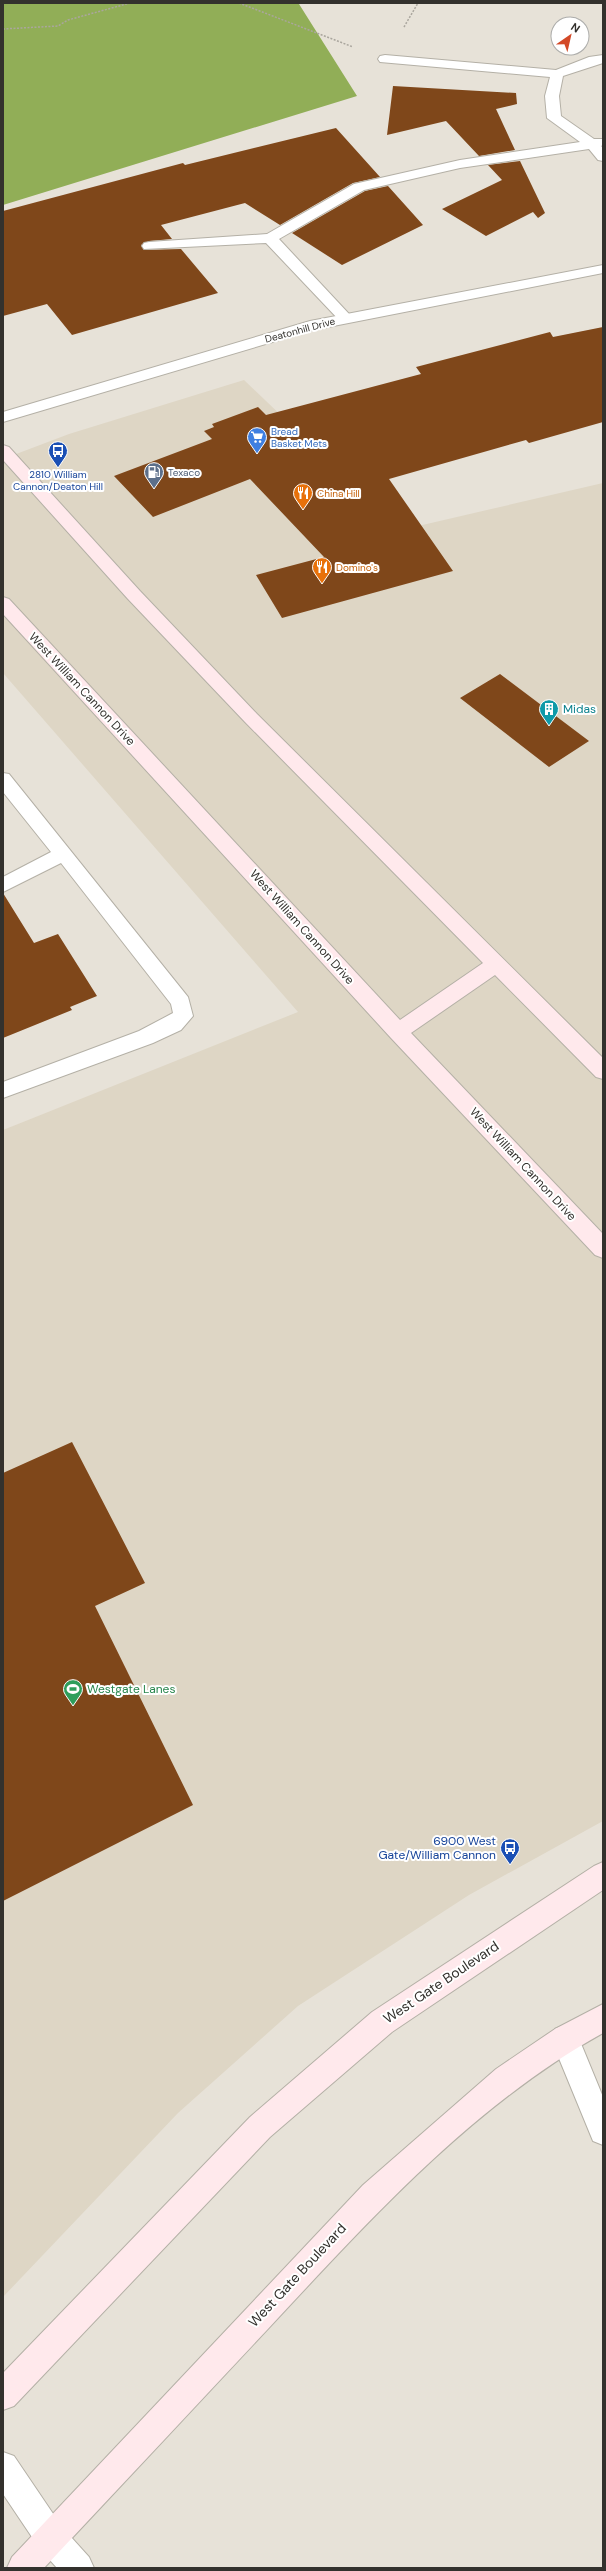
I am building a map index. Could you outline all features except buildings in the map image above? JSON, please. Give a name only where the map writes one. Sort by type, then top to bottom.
[{"type":"main road","points":[[3,450],[134,595],[251,718],[603,1071]]},
{"type":"main road","name":"West William Cannon Drive","points":[[3,603],[398,1032],[603,1249]]},
{"type":"main road","points":[[398,1032],[497,963]]},
{"type":"main road","name":"West Gate Boulevard","points":[[3,2395],[260,2127],[382,2022],[603,1875]]},
{"type":"main road","name":"West Gate Boulevard","points":[[23,2568],[372,2195],[506,2079],[565,2039],[603,2018]]},
{"type":"street","points":[[385,59],[557,74],[594,60],[603,59]]},
{"type":"street","points":[[557,74],[552,96],[554,118],[598,142],[603,157]]},
{"type":"street","points":[[149,246],[270,238],[359,187],[460,164],[598,142]]},
{"type":"street","points":[[270,238],[345,318]]},
{"type":"street","name":"Deatonhill Drive","points":[[3,417],[310,326],[603,268]]},
{"type":"street","points":[[3,779],[181,1002],[183,1016],[174,1024],[146,1037],[3,1090]]},
{"type":"street","points":[[3,885],[64,854]]},
{"type":"street","points":[[565,2039],[603,2131]]},
{"type":"street","points":[[3,2468],[51,2538],[78,2568]]},
{"type":"path","points":[[3,29],[58,26],[68,20],[130,3]]},
{"type":"path","points":[[239,3],[385,59]]},
{"type":"shaded area","points":[[244,380],[401,530],[603,483],[603,1821],[469,1895],[298,2006],[178,2113],[3,2297],[3,1130],[298,1012],[3,673],[3,459],[69,434]]},
{"type":"green space","points":[[3,3],[314,3],[299,4],[357,96],[3,205]]},
{"type":"place","name":"Bread Basket Mets","points":[[257,454]]},
{"type":"place","name":"2810 William Cannon/Deaton Hill","points":[[58,468]]},
{"type":"place","name":"Texaco","points":[[154,489]]},
{"type":"place","name":"China Hill","points":[[303,510]]},
{"type":"place","name":"Domino's","points":[[322,584]]},
{"type":"place","name":"Midas","points":[[549,726]]},
{"type":"place","name":"Westgate Lanes","points":[[73,1706]]},
{"type":"place","name":"6900 West Gate/William Cannon","points":[[510,1865]]}]
